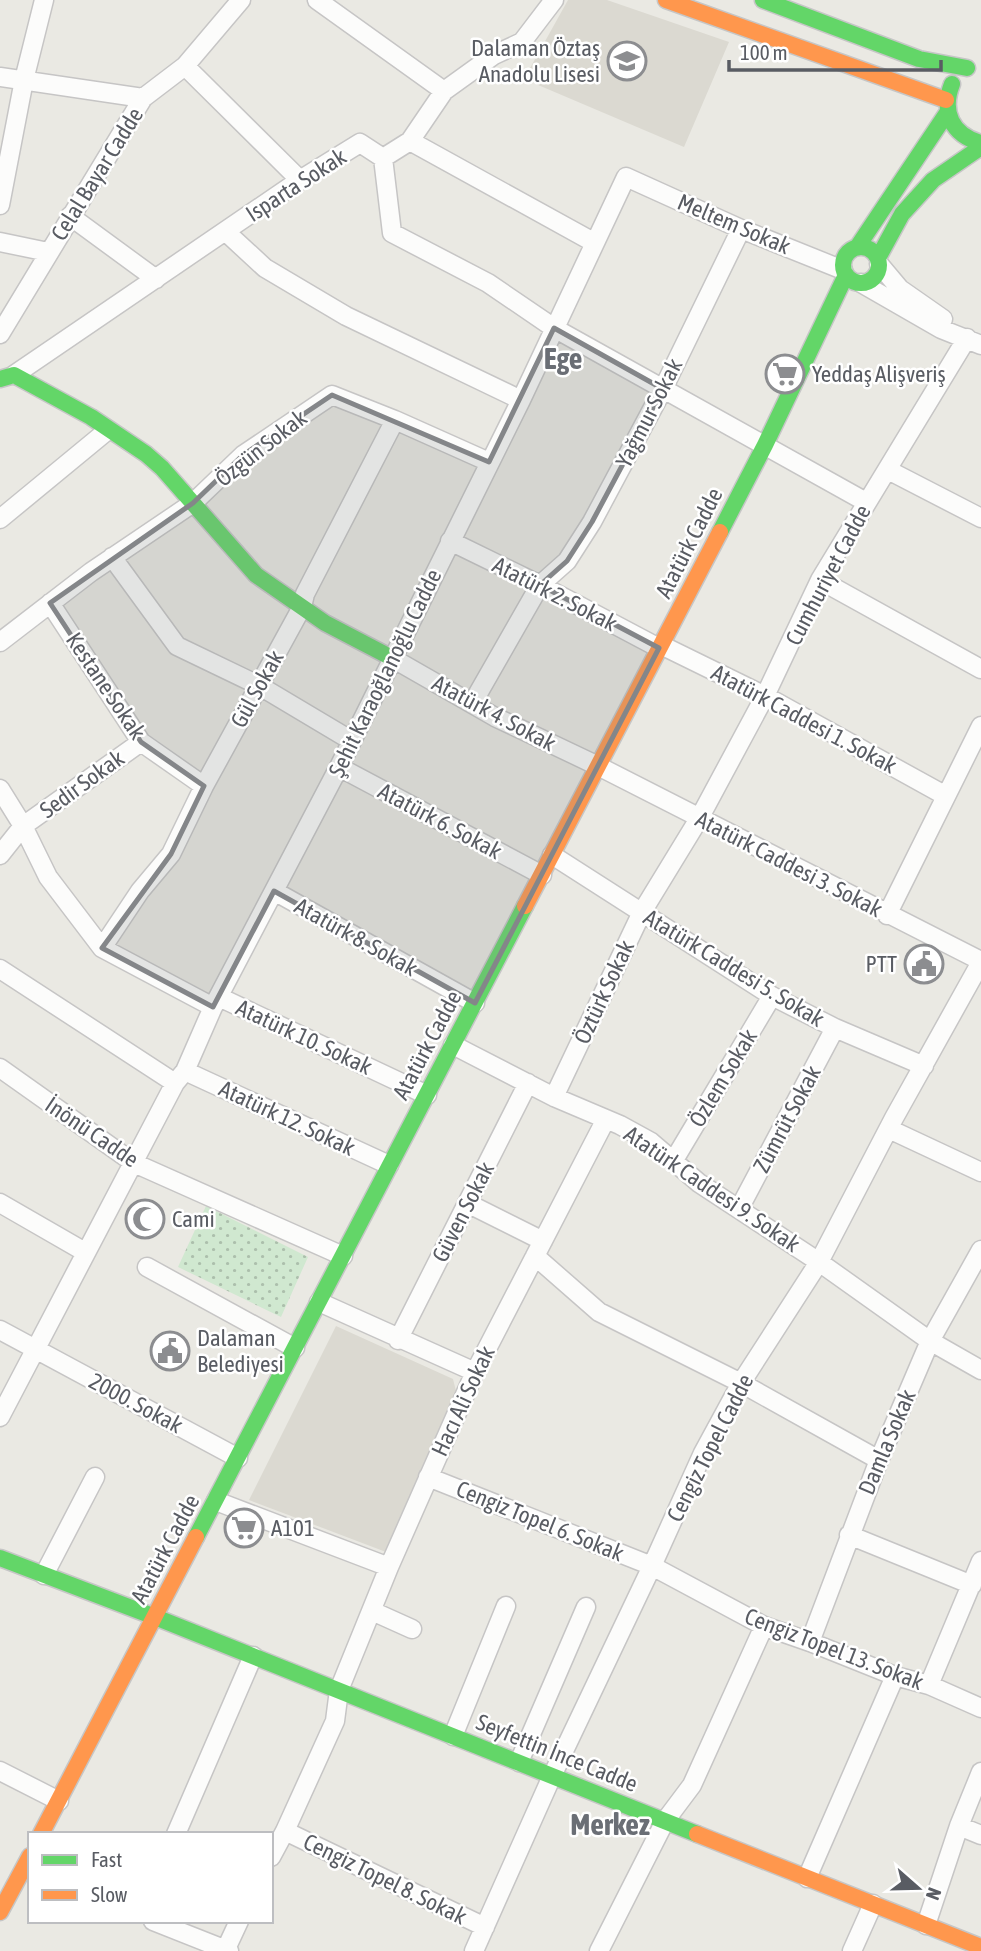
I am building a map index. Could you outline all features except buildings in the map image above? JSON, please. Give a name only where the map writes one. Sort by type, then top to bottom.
[{"type":"main road","points":[[666,0],[946,106]]},
{"type":"main road","points":[[763,0],[919,59],[974,66]]},
{"type":"main road","points":[[858,246],[946,106],[950,87],[957,76],[974,66]]},
{"type":"main road","points":[[879,261],[870,248],[858,246],[852,248],[844,258],[850,276],[867,282],[876,275],[879,261],[902,214],[933,180],[981,145],[961,135],[952,125],[946,106]]},
{"type":"main road","name":"Atatürk Cadde","points":[[42,1832],[765,445],[850,276]]},
{"type":"main road","points":[[7,377],[57,396],[148,456],[256,575],[325,623],[392,658]]},
{"type":"main road","name":"Seyfettin İnce Cadde","points":[[0,1558],[155,1617],[981,1947]]},
{"type":"main road","points":[[0,1913],[28,1864]]},
{"type":"street","points":[[0,205],[24,80],[44,0]]},
{"type":"street","name":"Celal Bayar Cadde","points":[[0,334],[143,98],[185,66],[241,0]]},
{"type":"street","points":[[317,0],[444,91]]},
{"type":"street","name":"Isparta Sokak","points":[[7,377],[300,180],[360,144],[383,158],[410,141],[444,91],[494,55],[522,42],[554,0]]},
{"type":"street","points":[[185,66],[300,180]]},
{"type":"street","points":[[0,77],[143,98]]},
{"type":"street","points":[[410,141],[595,243]]},
{"type":"street","points":[[383,158],[392,233],[488,283],[554,328],[866,502]]},
{"type":"street","name":"Şehit Karaoğlanoğlu Cadde","points":[[0,1417],[34,1348],[180,1077],[216,1002],[339,767],[521,400],[626,177]]},
{"type":"street","name":"Meltem Sokak","points":[[626,177],[850,276],[941,330],[974,342]]},
{"type":"street","points":[[70,216],[156,279]]},
{"type":"street","name":"Yağmur Sokak","points":[[472,704],[540,585],[567,561],[592,522],[663,389],[741,229]]},
{"type":"street","points":[[226,232],[265,268],[346,316],[521,400]]},
{"type":"street","points":[[0,242],[48,252]]},
{"type":"street","points":[[879,261],[900,289],[974,342]]},
{"type":"street","name":"Cumhuriyet Cadde","points":[[700,817],[765,696],[820,580],[866,502],[974,342]]},
{"type":"street","name":"Özgün Sokak","points":[[0,642],[112,557],[192,503],[243,455],[332,395],[395,420]]},
{"type":"street","points":[[395,420],[489,463]]},
{"type":"street","name":"Gül Sokak","points":[[102,947],[140,891],[171,853],[204,786],[302,607],[305,594],[395,420]]},
{"type":"street","points":[[0,519],[108,430]]},
{"type":"street","points":[[887,470],[981,518]]},
{"type":"street","name":"Atatürk 2. Sokak","points":[[450,541],[660,647]]},
{"type":"street","points":[[112,557],[177,646],[258,685],[352,741]]},
{"type":"street","points":[[820,580],[981,669]]},
{"type":"street","name":"Kestane Sokak","points":[[50,603],[141,742],[204,786]]},
{"type":"street","name":"Atatürk Caddesi 1. Sokak","points":[[660,647],[765,696],[946,796]]},
{"type":"street","name":"Atatürk 4. Sokak","points":[[392,658],[472,704],[598,766]]},
{"type":"street","points":[[887,915],[981,726]]},
{"type":"street","name":"Sedir Sokak","points":[[0,855],[23,826],[141,742]]},
{"type":"street","name":"Atatürk Caddesi 3. Sokak","points":[[598,766],[981,962]]},
{"type":"street","name":"Atatürk 6. Sokak","points":[[339,767],[541,875]]},
{"type":"street","points":[[0,789],[23,826],[48,877],[102,947]]},
{"type":"street","name":"Öztürk Sokak","points":[[554,1097],[642,912],[700,817]]},
{"type":"street","name":"Atatürk Caddesi 5. Sokak","points":[[552,855],[772,996],[835,1028],[924,1066]]},
{"type":"street","name":"Atatürk 8. Sokak","points":[[274,891],[475,1003]]},
{"type":"street","name":"Atatürk 10. Sokak","points":[[102,947],[216,1002],[427,1095]]},
{"type":"street","name":"Cengiz Topel Cadde","points":[[474,1951],[552,1776],[703,1453],[741,1383],[819,1262],[888,1129],[981,962]]},
{"type":"street","name":"Atatürk 12. Sokak","points":[[0,969],[180,1077],[389,1165]]},
{"type":"street","name":"Özlem Sokak","points":[[674,1160],[772,996]]},
{"type":"street","name":"Zümrüt Sokak","points":[[739,1209],[835,1028]]},
{"type":"street","name":"Atatürk Caddesi 9. Sokak","points":[[453,1045],[554,1097],[651,1142],[699,1183],[819,1262],[930,1341],[981,1370]]},
{"type":"street","name":"İnönü Cadde","points":[[0,1068],[134,1163],[343,1256]]},
{"type":"street","name":"Güven Sokak","points":[[398,1340],[528,1083]]},
{"type":"street","name":"Hacı Ali Sokak","points":[[273,1853],[335,1721],[339,1690],[389,1567],[475,1373],[606,1119]]},
{"type":"street","points":[[888,1129],[981,1172]]},
{"type":"street","points":[[0,1203],[85,1252]]},
{"type":"street","points":[[467,1203],[539,1249],[599,1312],[741,1383],[879,1460]]},
{"type":"street","name":"Damla Sokak","points":[[810,1642],[849,1535],[930,1341],[981,1250]]},
{"type":"street","points":[[147,1267],[295,1348]]},
{"type":"street","points":[[319,1303],[475,1373]]},
{"type":"street","name":"2000. Sokak","points":[[0,1330],[238,1458]]},
{"type":"street","points":[[44,1575],[95,1476]]},
{"type":"street","name":"Cengiz Topel 6. Sokak","points":[[428,1477],[652,1566]]},
{"type":"street","points":[[216,1501],[389,1567]]},
{"type":"street","points":[[849,1535],[972,1585]]},
{"type":"street","points":[[929,1685],[981,1561]]},
{"type":"street","name":"Cengiz Topel 13. Sokak","points":[[652,1566],[764,1626],[895,1676],[929,1685],[981,1708]]},
{"type":"street","points":[[453,1736],[506,1606]]},
{"type":"street","points":[[519,1762],[586,1607]]},
{"type":"street","points":[[372,1611],[412,1629]]},
{"type":"street","points":[[599,1951],[665,1821],[692,1785],[764,1626]]},
{"type":"street","points":[[177,1832],[253,1656]]},
{"type":"street","points":[[807,1878],[895,1676]]},
{"type":"street","points":[[0,1771],[58,1801]]},
{"type":"street","points":[[926,1925],[959,1826],[981,1772]]},
{"type":"street","points":[[959,1826],[981,1835]]},
{"type":"street","name":"Cengiz Topel 8. Sokak","points":[[285,1831],[485,1927]]},
{"type":"street","points":[[852,1951],[873,1904]]},
{"type":"street","points":[[158,1923],[227,1951],[238,1923]]},
{"type":"highlighted area","points":[[554,328],[663,389],[592,522],[567,561],[540,585],[659,648],[475,1003],[274,891],[213,1007],[102,948],[171,854],[204,786],[141,742],[50,603],[193,503],[243,455],[332,395],[489,462]]},
{"type":"shaded area","name":"Dalaman Öztaş Anadolu Lisesi","points":[[568,0],[607,0],[729,42],[684,147],[524,79]]},
{"type":"shaded area","points":[[336,1326],[453,1379],[456,1391],[386,1552],[249,1500]]},
{"type":"green space","points":[[206,1206],[308,1257],[281,1317],[178,1267]]},
{"type":"traffic: fast","points":[[763,0],[919,59],[967,68]]},
{"type":"traffic: fast","points":[[952,84],[948,104],[951,121],[963,134],[981,143]]},
{"type":"traffic: fast","points":[[858,246],[947,113]]},
{"type":"traffic: fast","points":[[878,258],[902,214],[933,180],[981,147]]},
{"type":"traffic: fast","points":[[861,247],[874,252],[879,265],[874,278],[861,283],[848,278],[843,265],[848,252],[861,247]]},
{"type":"traffic: fast","points":[[720,532],[765,445],[846,275]]},
{"type":"traffic: fast","points":[[0,379],[14,375],[91,417],[146,454],[162,468],[256,575],[325,623],[392,658]]},
{"type":"traffic: fast","points":[[196,1537],[525,906]]},
{"type":"traffic: fast","points":[[0,1558],[155,1617],[697,1834]]},
{"type":"traffic: slow","points":[[666,0],[946,100]]},
{"type":"traffic: slow","points":[[525,906],[720,532]]},
{"type":"traffic: slow","points":[[42,1832],[196,1537]]},
{"type":"traffic: slow","points":[[697,1834],[981,1947]]},
{"type":"traffic: slow","points":[[0,1912],[28,1860]]},
{"type":"place","name":"Dalaman Öztaş Anadolu Lisesi","points":[[627,61]]},
{"type":"place","name":"Yeddaş Alişveriş","points":[[785,374]]},
{"type":"place","name":"PTT","points":[[924,964]]},
{"type":"place","name":"Cami","points":[[145,1219]]},
{"type":"place","name":"Dalaman Belediyesi","points":[[170,1351]]},
{"type":"place","name":"A101","points":[[244,1528]]},
{"type":"district","name":"Ege","points":[[563,359]]},
{"type":"district","name":"Merkez","points":[[610,1825]]}]
